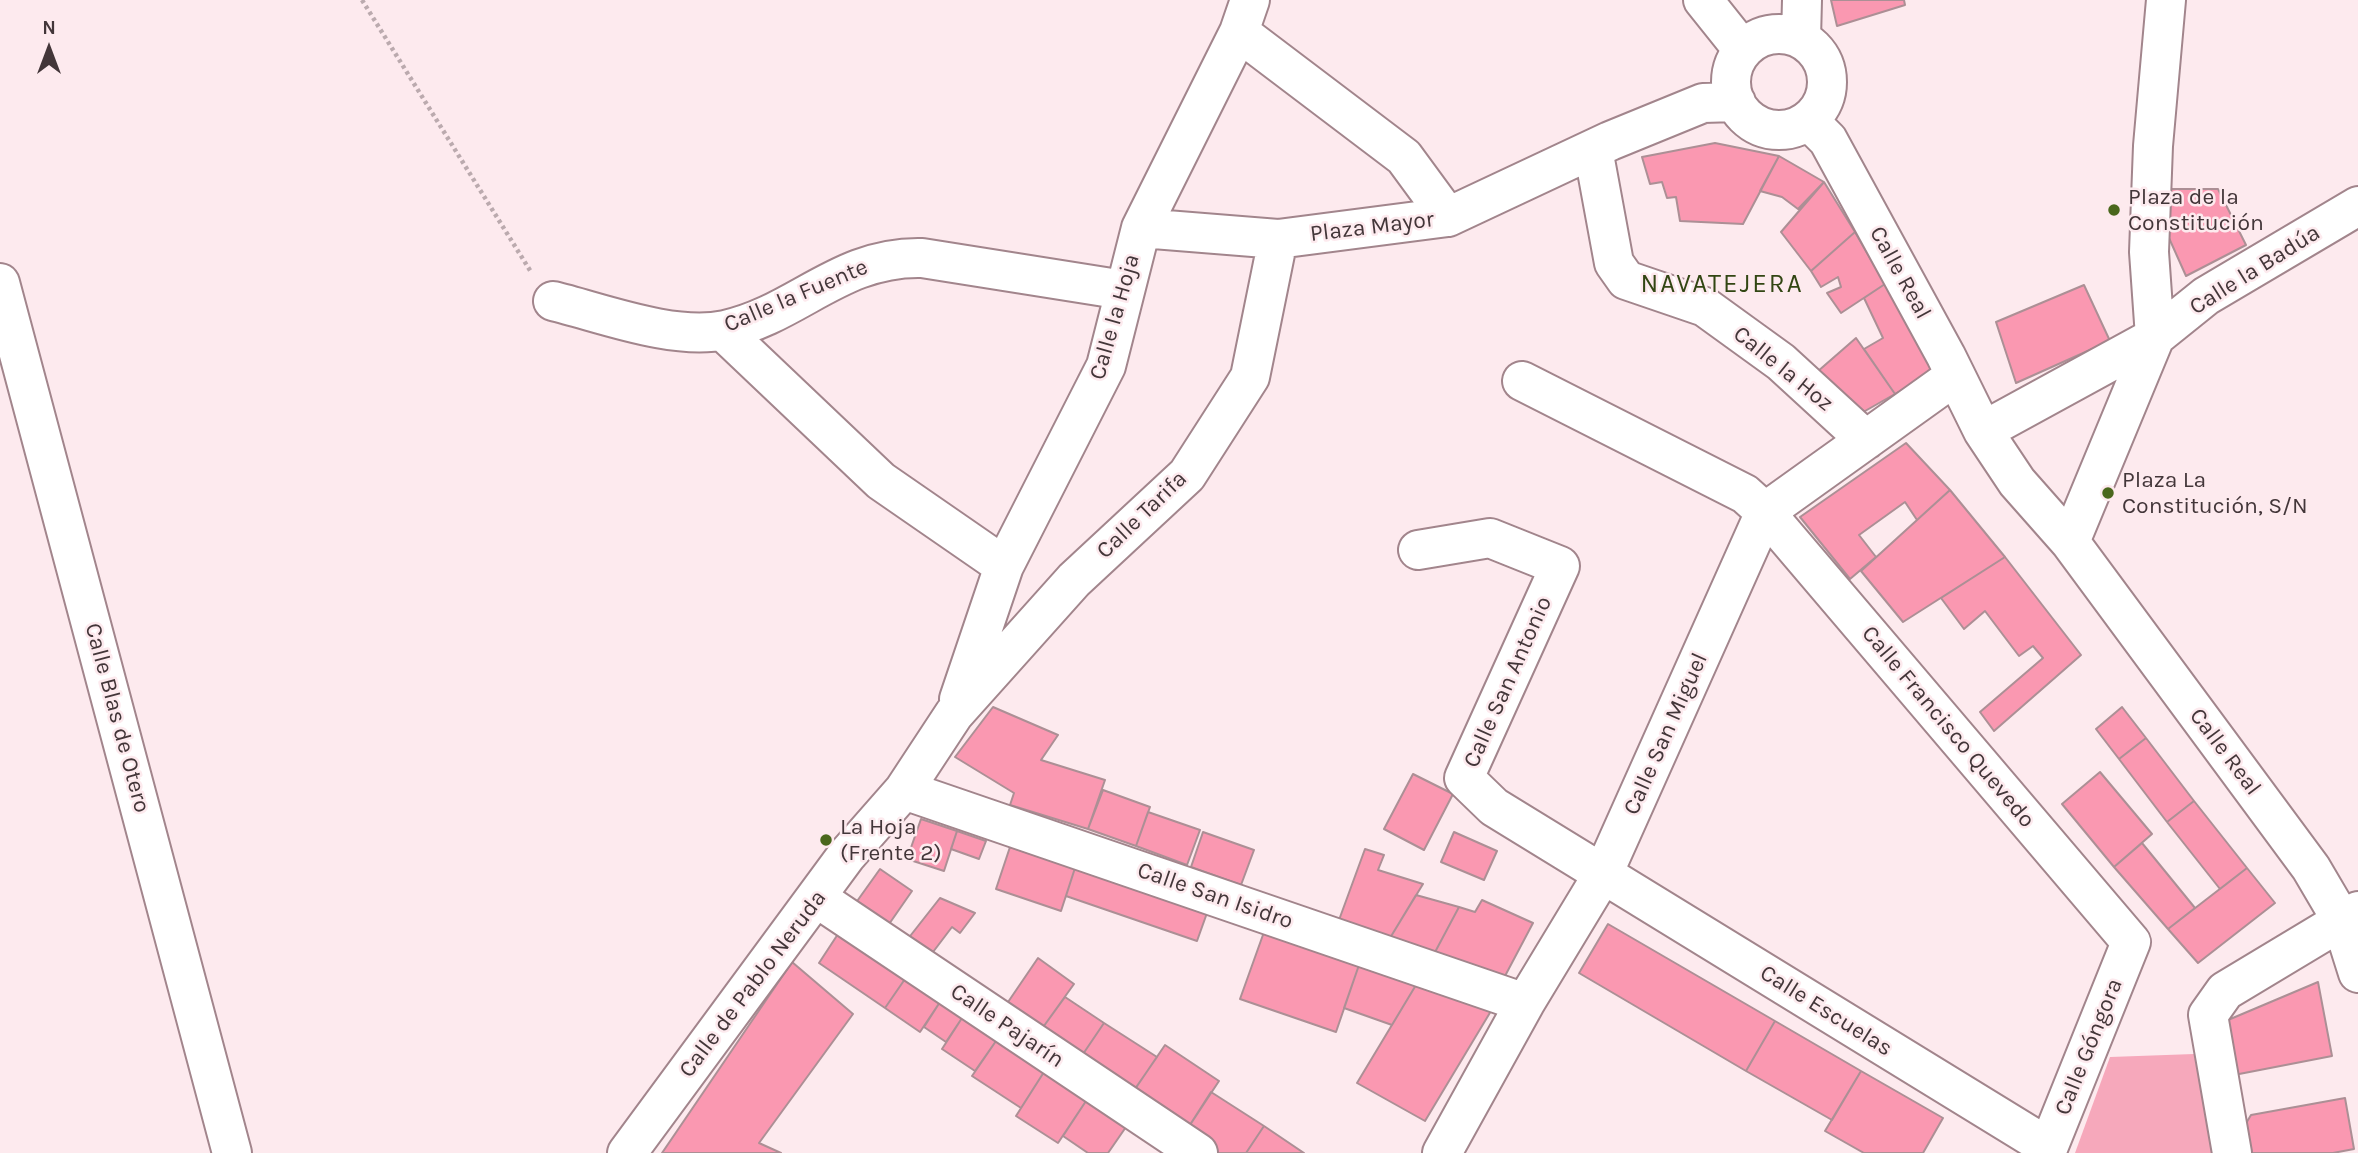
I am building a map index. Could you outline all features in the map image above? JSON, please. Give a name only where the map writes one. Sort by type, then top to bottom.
[{"type":"street","points":[[1703,0],[1743,50]]},
{"type":"street","points":[[1801,40],[1804,25],[1802,0]]},
{"type":"street","points":[[2155,337],[2149,252],[2153,146],[2166,0]]},
{"type":"street","name":"Plaza Mayor","points":[[1141,228],[1278,239],[1448,217],[1404,157],[1245,16]]},
{"type":"street","name":"Calle la Hoja","points":[[954,714],[1004,566],[1106,366],[1141,228],[1245,16]]},
{"type":"street","points":[[1781,33],[1801,40],[1818,53],[1826,72],[1827,90],[1820,107],[1808,121],[1792,128],[1774,130],[1756,125],[1743,114],[1736,103],[1731,82],[1734,64],[1743,50],[1760,38],[1781,33]]},
{"type":"street","points":[[1448,217],[1593,149],[1703,103],[1736,103]]},
{"type":"street","name":"Calle Real","points":[[1808,121],[1828,140],[1983,431]]},
{"type":"street","name":"Calle la Hoz","points":[[1593,149],[1614,263],[1626,279],[1705,307],[1781,362],[1866,440]]},
{"type":"street","name":"Calle la Badúa","points":[[1983,431],[2155,337],[2206,296],[2358,206]]},
{"type":"street","name":"Calle Tarifa","points":[[954,714],[1074,580],[1187,475],[1250,377],[1278,239]]},
{"type":"street","name":"Calle la Fuente","points":[[553,300],[681,332],[723,331],[748,322],[862,265],[893,257],[922,258],[1124,290]]},
{"type":"street","name":"Calle Blas de Otero","points":[[0,283],[232,1153]]},
{"type":"street","points":[[723,331],[881,481],[1004,566]]},
{"type":"street","name":"Calle la Badúa","points":[[2070,542],[2155,337]]},
{"type":"street","points":[[1765,512],[1955,376]]},
{"type":"street","name":"Calle Francisco Quevedo","points":[[1522,381],[1745,494],[1765,512],[2131,942]]},
{"type":"street","points":[[1983,431],[2017,482],[2070,542]]},
{"type":"street","name":"Calle San Miguel","points":[[1442,1153],[1525,1003],[1604,874],[1765,512]]},
{"type":"street","name":"Calle San Antonio","points":[[1418,550],[1490,538],[1560,566],[1464,778],[1494,807],[1604,874]]},
{"type":"street","name":"Calle Real","points":[[2070,542],[2311,868],[2349,915],[2358,973]]},
{"type":"street","name":"Calle de Pablo Neruda","points":[[627,1153],[846,856],[904,790],[954,714]]},
{"type":"street","name":"Calle San Isidro","points":[[904,790],[1525,1003]]},
{"type":"street","name":"Calle Escuelas","points":[[1604,874],[2047,1150]]},
{"type":"street","name":"Calle Pajarín","points":[[817,898],[1198,1153]]},
{"type":"street","points":[[2232,1153],[2208,1015],[2225,991],[2296,950],[2349,915]]},
{"type":"street","name":"Calle Góngora","points":[[2047,1150],[2131,942]]},
{"type":"path","points":[[362,0],[524,263],[553,300]]},
{"type":"shaded area","points":[[2194,1054],[2212,1153],[2075,1153],[2110,1057]]},
{"type":"building","points":[[1831,0],[1904,0],[1905,5],[1837,26]]},
{"type":"building","points":[[1715,143],[1779,156],[1743,224],[1680,221],[1676,197],[1667,198],[1662,182],[1650,184],[1642,157]]},
{"type":"building","points":[[1779,156],[1824,182],[1798,209],[1782,197],[1760,191]]},
{"type":"building","points":[[1824,182],[1855,232],[1811,271],[1781,232]]},
{"type":"building","points":[[2171,189],[2218,189],[2246,245],[2186,276],[2169,238]]},
{"type":"building","points":[[1855,232],[1885,284],[1841,313],[1827,293],[1841,287],[1838,277],[1821,287],[1811,271]]},
{"type":"building","points":[[1885,284],[1933,372],[1895,394],[1864,349],[1883,338],[1864,298]]},
{"type":"building","points":[[2084,285],[2110,341],[2016,383],[1996,322]]},
{"type":"building","points":[[1856,338],[1895,394],[1858,415],[1817,372]]},
{"type":"building","points":[[1906,443],[1950,490],[1917,520],[1905,502],[1859,535],[1876,557],[1850,579],[1800,517]]},
{"type":"building","points":[[1950,490],[2005,557],[1903,622],[1861,571]]},
{"type":"building","points":[[2005,557],[2081,655],[1994,731],[1980,712],[2043,658],[2033,646],[2019,656],[1985,611],[1964,629],[1941,598]]},
{"type":"building","points":[[993,707],[1058,735],[1041,760],[1105,780],[1088,829],[1010,805],[1014,793],[955,757]]},
{"type":"building","points":[[2122,707],[2146,738],[2119,759],[2096,729]]},
{"type":"building","points":[[2146,738],[2194,801],[2167,822],[2119,759]]},
{"type":"building","points":[[2100,772],[2152,834],[2114,867],[2062,804]]},
{"type":"building","points":[[1413,774],[1453,794],[1424,850],[1384,829]]},
{"type":"building","points":[[1103,790],[1150,807],[1136,846],[1088,829]]},
{"type":"building","points":[[2194,801],[2247,868],[2220,889],[2167,822]]},
{"type":"building","points":[[1148,812],[1200,830],[1187,865],[1136,846]]},
{"type":"building","points":[[921,819],[957,831],[944,871],[907,859]]},
{"type":"building","points":[[957,831],[986,841],[979,859],[951,849]]},
{"type":"building","points":[[1203,832],[1254,850],[1241,885],[1191,867]]},
{"type":"building","points":[[1454,832],[1497,851],[1484,880],[1441,862]]},
{"type":"building","points":[[2142,843],[2195,908],[2168,929],[2114,867]]},
{"type":"building","points":[[1010,847],[1075,868],[1061,911],[996,889]]},
{"type":"building","points":[[1365,849],[1384,855],[1378,870],[1423,884],[1390,938],[1339,920]]},
{"type":"building","points":[[1075,868],[1207,913],[1197,941],[1066,896]]},
{"type":"building","points":[[2247,868],[2275,903],[2198,963],[2168,929]]},
{"type":"building","points":[[880,869],[912,891],[887,927],[855,904]]},
{"type":"building","points":[[1416,895],[1459,907],[1434,954],[1390,938]]},
{"type":"building","points":[[940,898],[975,913],[960,933],[952,927],[930,956],[907,940]]},
{"type":"building","points":[[1482,900],[1533,923],[1505,976],[1434,954],[1459,907],[1475,912]]},
{"type":"building","points":[[1608,924],[1775,1021],[1746,1071],[1579,973]]},
{"type":"building","points":[[1264,932],[1359,965],[1336,1032],[1240,999]]},
{"type":"building","points":[[838,934],[905,979],[885,1008],[819,963]]},
{"type":"building","points":[[1038,958],[1074,984],[1041,1030],[1006,1005]]},
{"type":"building","points":[[792,962],[853,1014],[759,1143],[781,1153],[662,1153]]},
{"type":"building","points":[[1359,965],[1416,985],[1392,1025],[1344,1008]]},
{"type":"building","points":[[905,979],[940,1002],[920,1032],[885,1008]]},
{"type":"building","points":[[2318,982],[2332,1056],[2234,1075],[2228,1020]]},
{"type":"building","points":[[1416,985],[1491,1011],[1425,1121],[1357,1083]]},
{"type":"building","points":[[1065,997],[1104,1023],[1081,1057],[1041,1030]]},
{"type":"building","points":[[940,1002],[962,1018],[946,1042],[924,1027]]},
{"type":"building","points":[[962,1018],[996,1041],[975,1071],[942,1049]]},
{"type":"building","points":[[1775,1021],[1861,1071],[1832,1120],[1746,1071]]},
{"type":"building","points":[[1104,1023],[1157,1057],[1128,1099],[1081,1057]]},
{"type":"building","points":[[996,1041],[1044,1072],[1021,1108],[972,1076]]},
{"type":"building","points":[[1165,1045],[1219,1081],[1186,1131],[1131,1095]]},
{"type":"building","points":[[1861,1071],[1943,1118],[1923,1153],[1864,1153],[1825,1131]]},
{"type":"building","points":[[1044,1072],[1086,1101],[1058,1143],[1016,1116]]},
{"type":"building","points":[[1211,1092],[1264,1126],[1246,1153],[1219,1153],[1186,1131]]},
{"type":"building","points":[[2345,1098],[2354,1149],[2333,1153],[2250,1153],[2245,1125],[2251,1115]]},
{"type":"building","points":[[1086,1101],[1126,1127],[1108,1153],[1088,1153],[1063,1136]]},
{"type":"building","points":[[1264,1126],[1304,1153],[1246,1153]]},
{"type":"place","name":"Plaza de la Constitución","points":[[2114,210]]},
{"type":"place","name":"Plaza La Constitución, S/N","points":[[2108,493]]},
{"type":"place","name":"La Hoja (Frente 2)","points":[[826,840]]},
{"type":"district","name":"NAVATEJERA","points":[[1722,285]]}]
